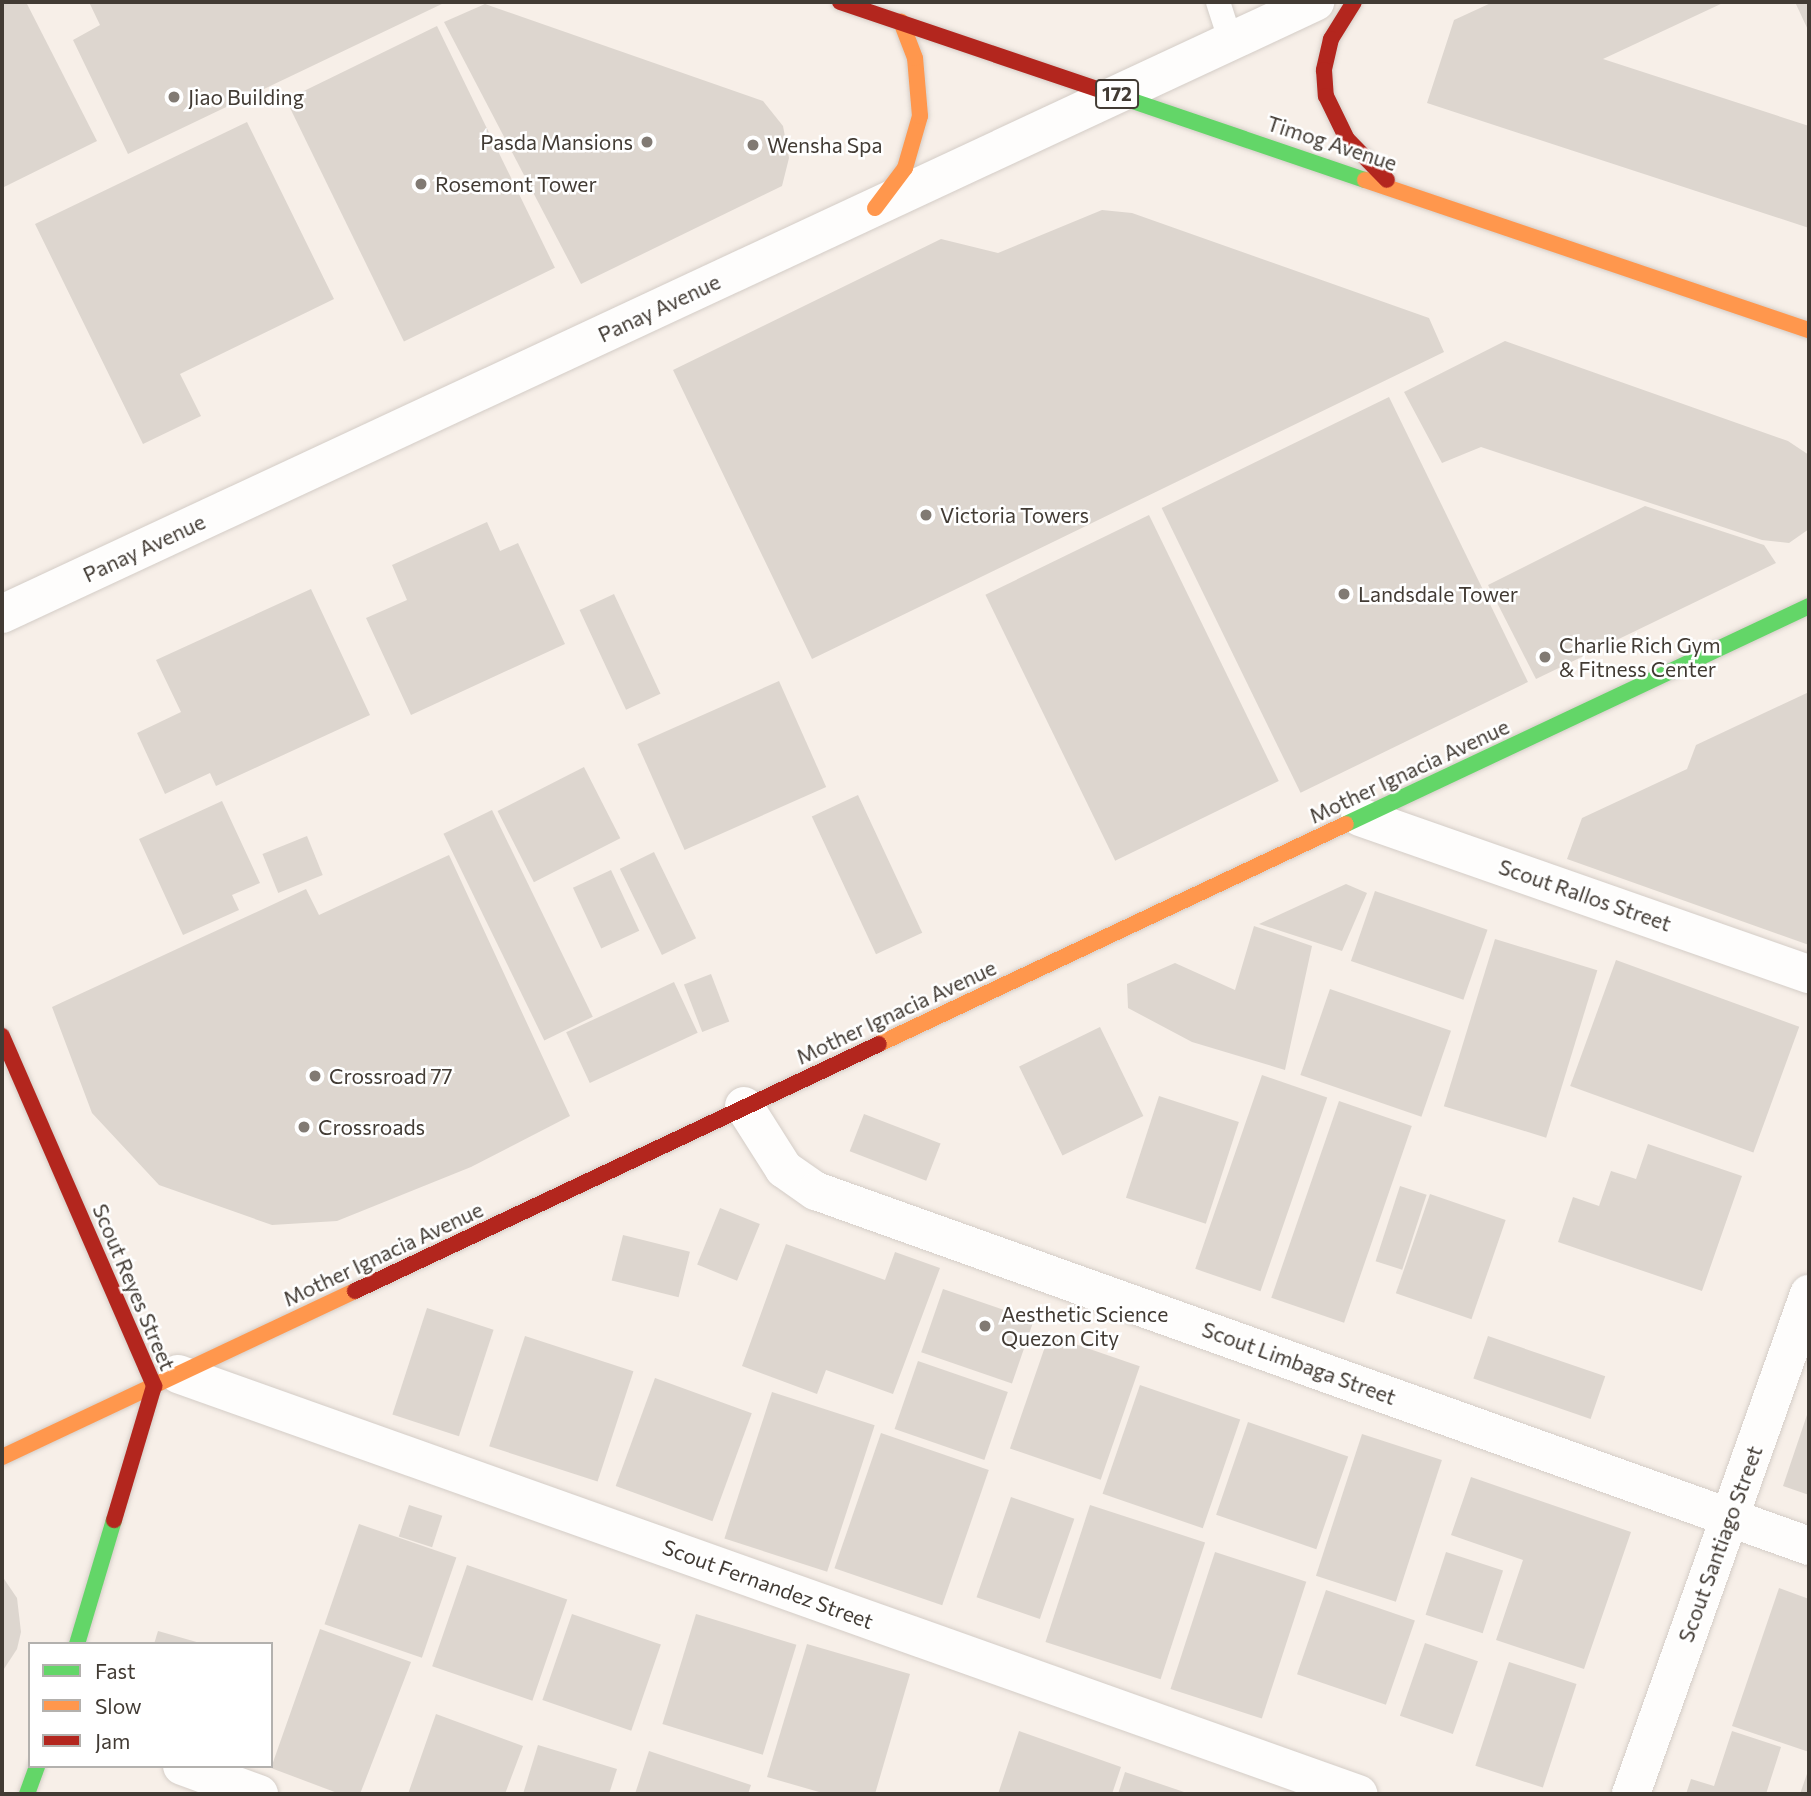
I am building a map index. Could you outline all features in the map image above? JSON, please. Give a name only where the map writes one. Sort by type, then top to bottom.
[{"type":"street","name":"Timog Avenue","points":[[839,2],[1393,186],[1809,330]]},
{"type":"street","name":"Panay Avenue","points":[[2,614],[1315,2]]},
{"type":"street","points":[[1354,2],[1331,39],[1324,70],[1326,96],[1347,139],[1393,186]]},
{"type":"street","points":[[875,208],[886,199],[905,168],[920,116],[915,58],[901,22]]},
{"type":"street","name":"Mother Ignacia Avenue","points":[[2,1457],[1809,606]]},
{"type":"street","name":"Scout Rallos Street","points":[[1360,817],[1809,974]]},
{"type":"street","name":"Scout Reyes Street","points":[[2,1036],[166,1380],[79,1642]]},
{"type":"street","name":"Scout Limbaga Street","points":[[744,1106],[784,1169],[816,1191],[1809,1546]]},
{"type":"street","name":"Scout Santiago Street","points":[[1631,1794],[1809,1294]]},
{"type":"street","name":"Scout Fernandez Street","points":[[166,1380],[1358,1794]]},
{"type":"street","points":[[27,1794],[36,1768]]},
{"type":"street","points":[[188,1768],[260,1794]]},
{"type":"lane","points":[[1219,2],[1231,42]]},
{"type":"building","points":[[2,2],[26,2],[97,141],[2,188]]},
{"type":"building","name":"Jiao Building","points":[[89,2],[446,2],[128,154],[73,40],[100,25]]},
{"type":"building","points":[[1493,2],[1725,2],[1603,59],[1809,126],[1809,228],[1427,103],[1454,20]]},
{"type":"building","points":[[1795,2],[1809,2],[1809,32]]},
{"type":"building","name":"Pasda Mansions","points":[[485,4],[763,101],[783,126],[789,158],[782,186],[581,284],[444,22]]},
{"type":"building","name":"Rosemont Tower","points":[[437,26],[555,268],[404,341],[286,100]]},
{"type":"building","points":[[247,122],[334,299],[180,374],[201,416],[143,444],[35,224]]},
{"type":"building","name":"Victoria Towers","points":[[1102,210],[1132,213],[1429,318],[1444,352],[812,659],[673,370],[941,239],[998,253]]},
{"type":"building","points":[[1505,341],[1788,441],[1809,455],[1809,529],[1789,543],[1762,540],[1481,447],[1442,463],[1404,392]]},
{"type":"building","name":"Landsdale Tower","points":[[1389,397],[1528,682],[1301,793],[1162,508]]},
{"type":"building","points":[[1645,506],[1764,545],[1776,563],[1536,679],[1488,585]]},
{"type":"building","points":[[1149,515],[1279,781],[1115,861],[985,595]]},
{"type":"building","points":[[487,522],[500,551],[518,543],[565,644],[411,715],[366,618],[407,600],[392,565]]},
{"type":"building","points":[[311,589],[370,715],[216,786],[210,773],[165,794],[137,733],[181,712],[156,660]]},
{"type":"building","points":[[614,594],[660,694],[626,710],[580,610]]},
{"type":"building","points":[[779,681],[826,787],[685,850],[637,744]]},
{"type":"building","points":[[1809,692],[1809,945],[1567,859],[1582,818],[1687,769],[1696,745]]},
{"type":"building","points":[[584,767],[620,838],[534,882],[498,811]]},
{"type":"building","points":[[858,795],[922,933],[876,954],[812,817]]},
{"type":"building","points":[[222,801],[260,883],[232,895],[239,910],[183,935],[139,839]]},
{"type":"building","points":[[492,810],[593,1017],[544,1040],[443,834]]},
{"type":"building","points":[[307,836],[323,875],[278,893],[262,854]]},
{"type":"building","points":[[654,852],[696,938],[662,955],[620,869]]},
{"type":"building","name":"Crossroad 77","points":[[449,855],[570,1116],[471,1167],[337,1221],[272,1225],[159,1185],[92,1113],[52,1007],[306,889],[319,915]]},
{"type":"building","points":[[611,870],[639,931],[601,948],[573,888]]},
{"type":"building","points":[[1346,884],[1367,893],[1342,951],[1259,924]]},
{"type":"building","points":[[1375,891],[1488,930],[1463,1000],[1351,961]]},
{"type":"building","points":[[1254,926],[1312,946],[1285,1070],[1192,1042],[1128,1008],[1127,984],[1175,963],[1235,990]]},
{"type":"building","points":[[1495,939],[1597,970],[1546,1138],[1444,1106]]},
{"type":"building","points":[[1616,960],[1799,1027],[1753,1153],[1570,1086]]},
{"type":"building","points":[[711,974],[729,1022],[702,1032],[684,984]]},
{"type":"building","points":[[674,982],[698,1033],[590,1083],[566,1032]]},
{"type":"building","points":[[1330,989],[1451,1031],[1421,1117],[1300,1075]]},
{"type":"building","points":[[1100,1027],[1143,1116],[1063,1155],[1019,1066]]},
{"type":"building","points":[[1262,1075],[1327,1097],[1260,1291],[1195,1269]]},
{"type":"building","points":[[1159,1096],[1239,1122],[1206,1224],[1126,1198]]},
{"type":"building","points":[[1339,1101],[1412,1126],[1344,1323],[1271,1298]]},
{"type":"building","points":[[864,1114],[941,1143],[926,1181],[850,1151]]},
{"type":"building","points":[[1648,1144],[1742,1176],[1702,1291],[1558,1242],[1573,1197],[1599,1206],[1611,1171],[1636,1179]]},
{"type":"building","points":[[1400,1186],[1427,1195],[1402,1270],[1376,1261]]},
{"type":"building","points":[[1430,1194],[1506,1220],[1471,1319],[1396,1293]]},
{"type":"building","points":[[720,1208],[760,1224],[737,1281],[697,1265]]},
{"type":"building","points":[[623,1235],[690,1252],[679,1297],[612,1281]]},
{"type":"building","points":[[786,1244],[885,1280],[895,1252],[940,1268],[893,1394],[826,1370],[817,1394],[742,1366]]},
{"type":"building","points":[[943,1289],[1034,1320],[1012,1384],[921,1352]]},
{"type":"building","points":[[427,1308],[494,1330],[459,1436],[392,1415]]},
{"type":"building","points":[[1049,1335],[1140,1366],[1101,1480],[1010,1448]]},
{"type":"building","points":[[525,1336],[633,1371],[598,1482],[489,1446]]},
{"type":"building","points":[[1488,1336],[1605,1376],[1591,1419],[1473,1379]]},
{"type":"building","points":[[918,1361],[1008,1392],[984,1460],[895,1429]]},
{"type":"building","points":[[655,1378],[752,1413],[712,1521],[616,1486]]},
{"type":"building","points":[[1140,1385],[1240,1420],[1203,1528],[1103,1494]]},
{"type":"building","points":[[772,1392],[875,1425],[827,1572],[724,1538]]},
{"type":"building","points":[[1809,1409],[1809,1495],[1783,1486]]},
{"type":"building","points":[[1248,1422],[1348,1457],[1316,1549],[1216,1515]]},
{"type":"building","points":[[881,1433],[989,1470],[942,1605],[834,1568]]},
{"type":"building","points":[[1362,1434],[1442,1460],[1396,1602],[1316,1576]]},
{"type":"building","points":[[1471,1477],[1631,1532],[1584,1669],[1496,1640],[1523,1560],[1451,1535]]},
{"type":"building","points":[[1011,1497],[1074,1519],[1040,1619],[976,1597]]},
{"type":"building","points":[[409,1505],[442,1516],[432,1547],[399,1536]]},
{"type":"building","points":[[1090,1505],[1205,1542],[1161,1679],[1046,1642]]},
{"type":"building","points":[[359,1524],[456,1558],[422,1658],[324,1624]]},
{"type":"building","points":[[1215,1552],[1306,1582],[1262,1719],[1171,1689]]},
{"type":"building","points":[[1446,1552],[1503,1571],[1483,1633],[1426,1615]]},
{"type":"building","points":[[467,1565],[567,1600],[532,1701],[432,1666]]},
{"type":"building","points":[[2,1576],[17,1598],[21,1632],[17,1649],[2,1672]]},
{"type":"building","points":[[1779,1588],[1809,1599],[1809,1752],[1732,1726]]},
{"type":"building","points":[[1326,1590],[1415,1621],[1386,1705],[1297,1674]]},
{"type":"building","points":[[572,1614],[661,1645],[631,1731],[542,1700]]},
{"type":"building","points":[[696,1614],[796,1645],[763,1755],[662,1724]]},
{"type":"building","points":[[320,1629],[411,1662],[360,1794],[340,1794],[271,1768]]},
{"type":"building","points":[[158,1631],[196,1642],[155,1642]]},
{"type":"building","points":[[1425,1643],[1478,1661],[1453,1734],[1400,1716]]},
{"type":"building","points":[[807,1644],[910,1674],[875,1794],[826,1794],[767,1777]]},
{"type":"building","points":[[1509,1662],[1577,1684],[1543,1788],[1475,1766]]},
{"type":"building","points":[[436,1714],[523,1746],[505,1794],[408,1794]]},
{"type":"building","points":[[1019,1731],[1121,1767],[1112,1794],[998,1794]]},
{"type":"building","points":[[1732,1731],[1781,1747],[1766,1794],[1686,1794],[1691,1779],[1714,1786]]},
{"type":"building","points":[[538,1745],[617,1769],[609,1794],[523,1794]]},
{"type":"building","points":[[649,1751],[751,1785],[748,1794],[635,1794]]},
{"type":"building","points":[[1809,1768],[1809,1794],[1800,1794]]},
{"type":"building","points":[[1125,1772],[1190,1794],[1118,1794]]},
{"type":"traffic: fast","points":[[1112,94],[1365,180]]},
{"type":"traffic: fast","points":[[1346,824],[1809,606]]},
{"type":"traffic: fast","points":[[78,1642],[114,1520]]},
{"type":"traffic: fast","points":[[27,1794],[36,1768]]},
{"type":"traffic: slow","points":[[875,208],[905,168],[920,116],[915,58],[901,22]]},
{"type":"traffic: slow","points":[[1365,180],[1809,330]]},
{"type":"traffic: slow","points":[[879,1044],[1346,824]]},
{"type":"traffic: slow","points":[[2,1457],[355,1291]]},
{"type":"traffic: jam","points":[[840,2],[1112,94]]},
{"type":"traffic: jam","points":[[1354,2],[1331,39],[1324,70],[1326,96],[1347,139],[1387,180]]},
{"type":"traffic: jam","points":[[2,1036],[154,1386],[114,1520]]},
{"type":"traffic: jam","points":[[355,1291],[879,1044]]},
{"type":"place","name":"Jiao Building","points":[[174,97]]},
{"type":"place","name":"Pasda Mansions","points":[[647,142]]},
{"type":"place","name":"Wensha Spa","points":[[753,145]]},
{"type":"place","name":"Rosemont Tower","points":[[421,184]]},
{"type":"place","name":"Victoria Towers","points":[[926,515]]},
{"type":"place","name":"Landsdale Tower","points":[[1344,594]]},
{"type":"place","name":"Charlie Rich Gym & Fitness Center","points":[[1545,657]]},
{"type":"place","name":"Crossroad 77","points":[[315,1076]]},
{"type":"place","name":"Crossroads","points":[[304,1127]]},
{"type":"place","name":"Aesthetic Science Quezon City","points":[[985,1326]]}]
